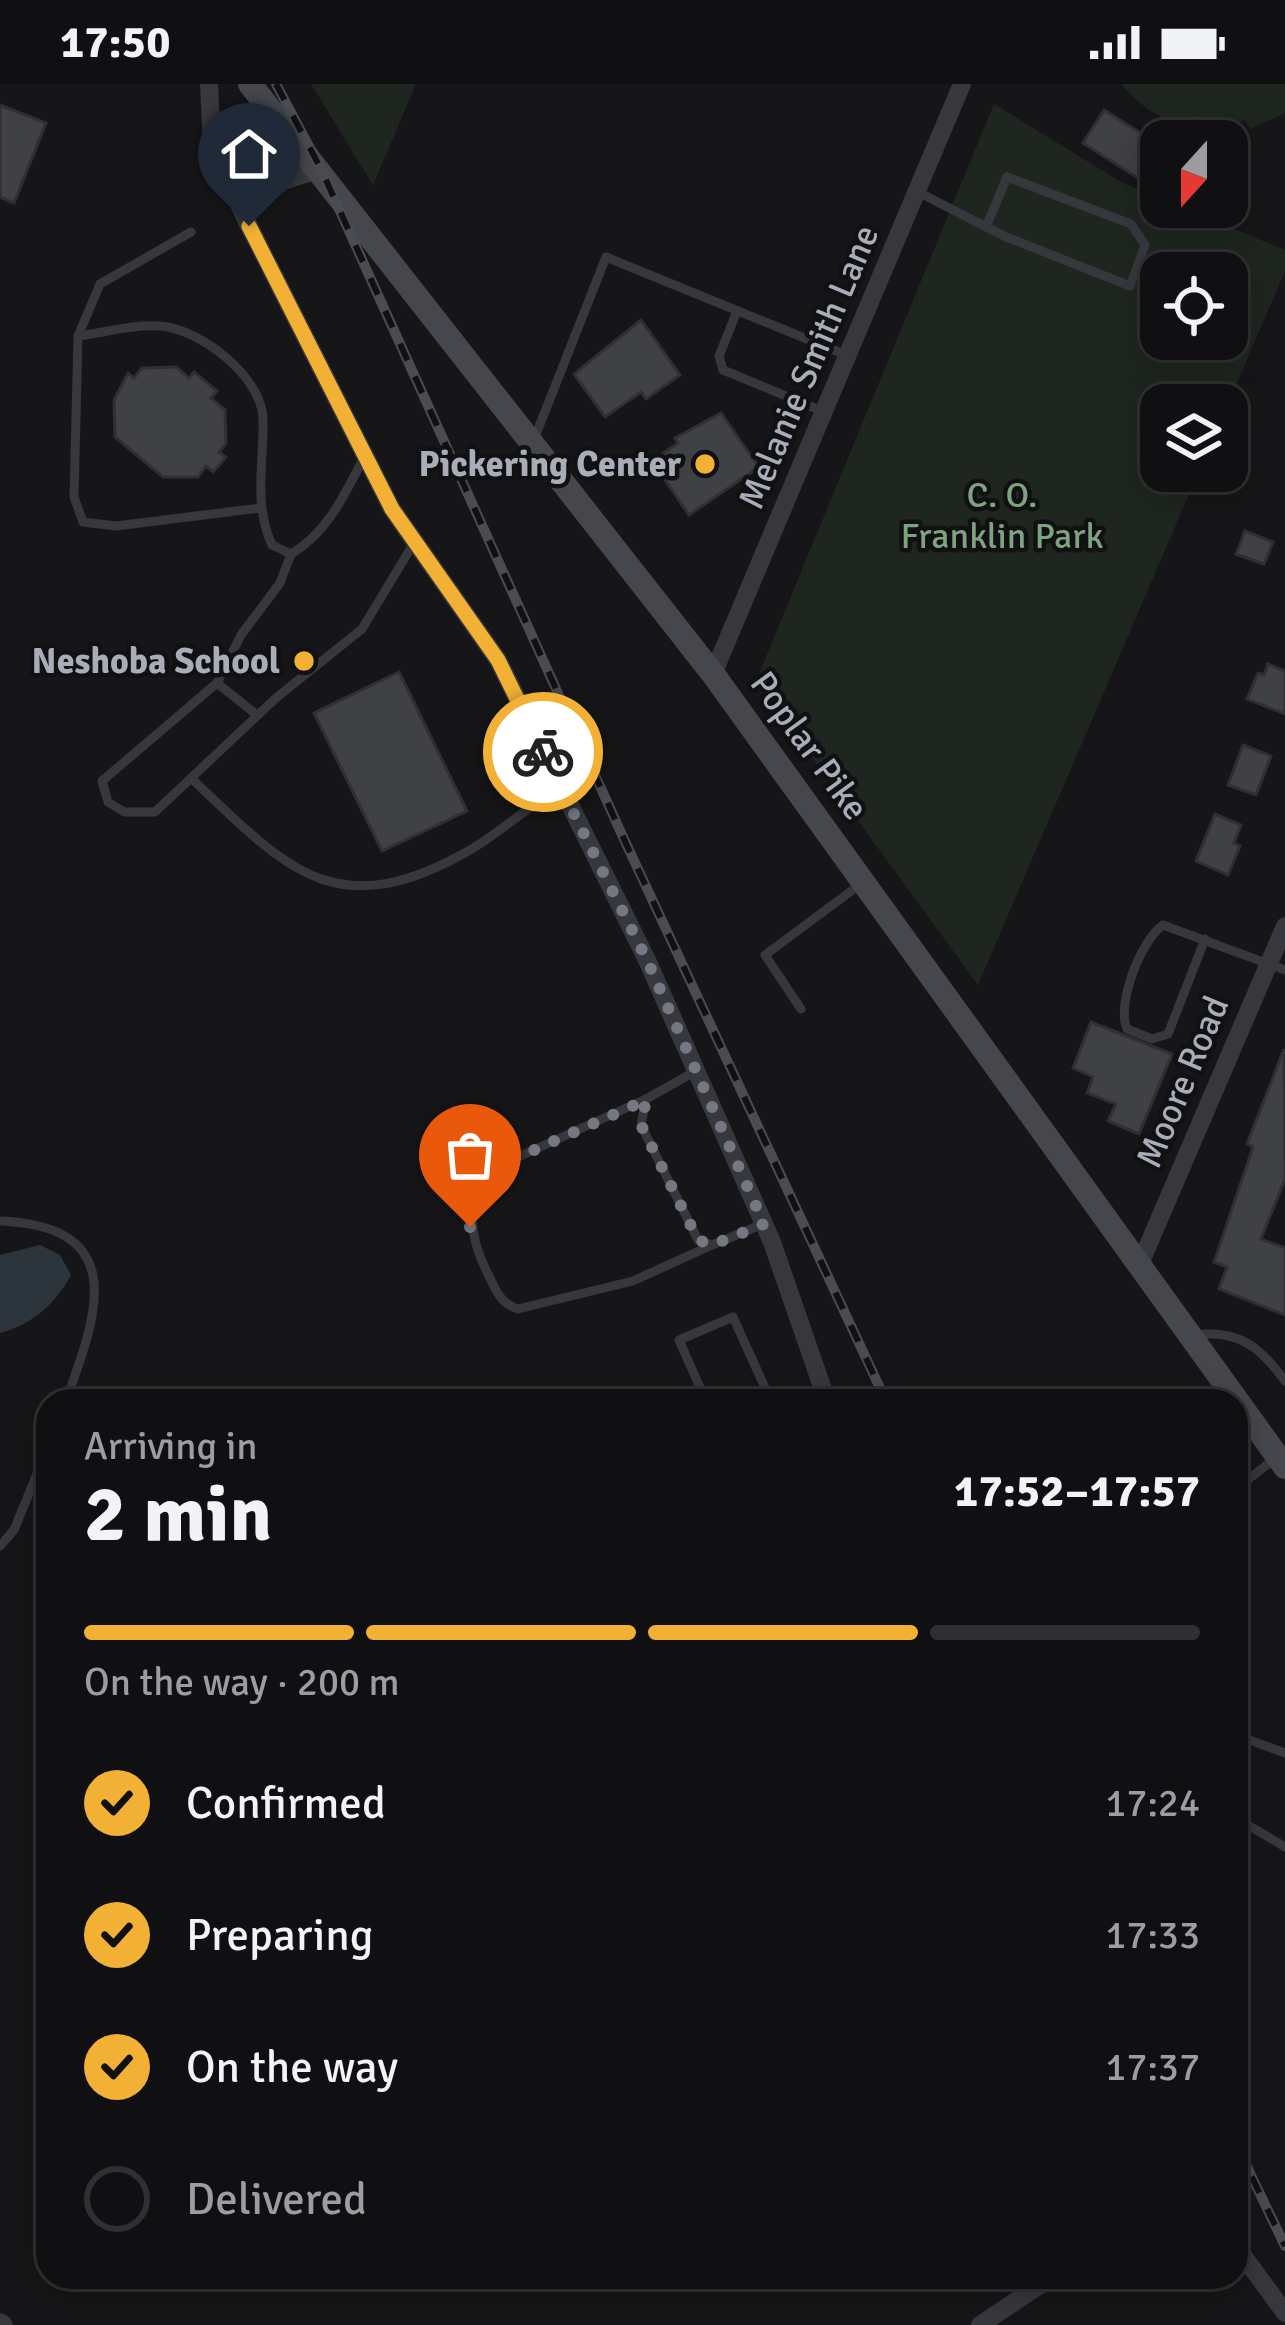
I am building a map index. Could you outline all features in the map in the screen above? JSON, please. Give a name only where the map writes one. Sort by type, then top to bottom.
[{"type":"main road","name":"Poplar Pike","points":[[250,84],[712,674],[1229,1389]]},
{"type":"main road","name":"Poplar Pike","points":[[1248,1415],[1281,1462]]},
{"type":"street","points":[[209,84],[212,146],[243,212],[365,454],[415,541],[498,660],[561,787],[764,1224],[823,1389]]},
{"type":"street","name":"Melanie Smith Lane","points":[[712,674],[851,358],[962,84]]},
{"type":"street","points":[[243,212],[283,181],[321,169]]},
{"type":"street","name":"Moore Road","points":[[1140,1264],[1277,967],[1285,926]]},
{"type":"street","points":[[1248,2262],[1285,2313]]},
{"type":"street","points":[[980,2325],[1034,2289]]},
{"type":"lane","points":[[918,192],[986,227],[1130,286],[1145,245],[1131,224],[1007,177],[986,227]]},
{"type":"lane","points":[[191,232],[100,284],[78,336],[74,497],[83,522],[116,526],[260,508]]},
{"type":"lane","points":[[533,442],[606,257],[851,358]]},
{"type":"lane","points":[[737,311],[719,356],[723,370],[827,413]]},
{"type":"lane","points":[[78,336],[162,325],[226,359],[254,386],[263,413],[260,508],[272,545],[291,554]]},
{"type":"lane","points":[[365,454],[340,504],[310,543],[291,554],[280,584],[242,635],[217,682],[103,782],[108,802],[124,812],[155,812],[257,716],[362,629],[415,541]]},
{"type":"lane","points":[[217,682],[257,716]]},
{"type":"lane","points":[[191,778],[300,874],[353,887],[412,880],[475,848],[514,814],[561,787]]},
{"type":"lane","points":[[801,1010],[765,956],[863,882]]},
{"type":"lane","points":[[1205,939],[1168,1034],[1152,1040],[1127,1029],[1124,1009],[1151,933],[1163,925],[1205,939],[1277,967]]},
{"type":"lane","points":[[696,1071],[646,1100],[505,1163],[485,1179],[471,1210],[473,1243],[498,1295],[518,1309],[651,1275],[764,1224]]},
{"type":"lane","points":[[646,1100],[641,1125],[698,1240],[712,1245]]},
{"type":"lane","points":[[0,1221],[26,1221],[57,1232],[86,1254],[93,1268],[98,1308],[70,1389]]},
{"type":"lane","points":[[701,1389],[679,1340],[733,1317],[766,1389]]},
{"type":"lane","points":[[1192,1336],[1224,1333],[1253,1344],[1285,1381]]},
{"type":"lane","points":[[1248,1482],[1281,1462]]},
{"type":"lane","points":[[0,1546],[14,1531],[36,1477]]},
{"type":"lane","points":[[1248,1740],[1285,1754]]},
{"type":"lane","points":[[1248,1825],[1285,1846]]},
{"type":"green space","points":[[311,84],[416,84],[373,185]]},
{"type":"green space","points":[[1121,84],[1285,84],[1285,113],[1250,129],[1248,120],[1170,120]]},
{"type":"green space","name":"C. O. Franklin Park","points":[[994,104],[1140,190],[1140,228],[1232,228],[1285,250],[1285,271],[1248,357],[1248,252],[1140,252],[1140,360],[1247,360],[1236,384],[1140,384],[1140,492],[1190,492],[978,985],[756,681]]},
{"type":"shaded area","points":[[40,1245],[60,1255],[71,1275],[42,1312],[0,1333],[0,1255]]},
{"type":"building","points":[[0,105],[46,123],[14,203],[0,197]]},
{"type":"building","points":[[1104,110],[1140,132],[1140,175],[1138,178],[1083,143]]},
{"type":"building","points":[[641,320],[680,375],[646,399],[641,392],[605,417],[574,374]]},
{"type":"building","points":[[176,367],[189,378],[194,372],[217,391],[211,398],[225,410],[226,444],[219,452],[226,457],[213,472],[206,466],[198,477],[163,477],[115,437],[114,400],[128,373],[134,378],[142,368]]},
{"type":"building","name":"Pickering Center","points":[[721,413],[759,467],[689,515],[652,461],[678,443],[675,438]]},
{"type":"building","points":[[1245,531],[1273,542],[1264,564],[1236,554]]},
{"type":"building","points":[[1268,664],[1285,671],[1285,714],[1247,699],[1258,673],[1264,675]]},
{"type":"building","points":[[399,672],[467,811],[382,851],[314,713]]},
{"type":"building","points":[[1243,745],[1271,756],[1256,795],[1228,785]]},
{"type":"building","points":[[1215,814],[1241,825],[1234,843],[1240,846],[1228,875],[1196,861]]},
{"type":"building","points":[[1091,1022],[1172,1054],[1139,1134],[1108,1121],[1116,1104],[1087,1093],[1093,1077],[1073,1068]]},
{"type":"building","points":[[1284,1049],[1285,1179],[1261,1239],[1285,1248],[1285,1315],[1219,1289],[1227,1267],[1214,1262],[1253,1147],[1247,1144]]},
{"type":"railway","points":[[276,84],[321,169],[623,837],[880,1389]]},
{"type":"railway","points":[[1248,2169],[1285,2246]]},
{"type":"way so far","points":[[470,1227],[471,1210],[485,1179],[505,1163],[646,1100],[641,1125],[698,1240],[712,1245],[764,1224],[647,960],[543,752]]},
{"type":"place","name":"Pickering Center","points":[[705,464]]},
{"type":"place","name":"Neshoba School","points":[[304,661]]},
{"type":"route","points":[[249,226],[392,509],[498,660],[543,752]]}]
